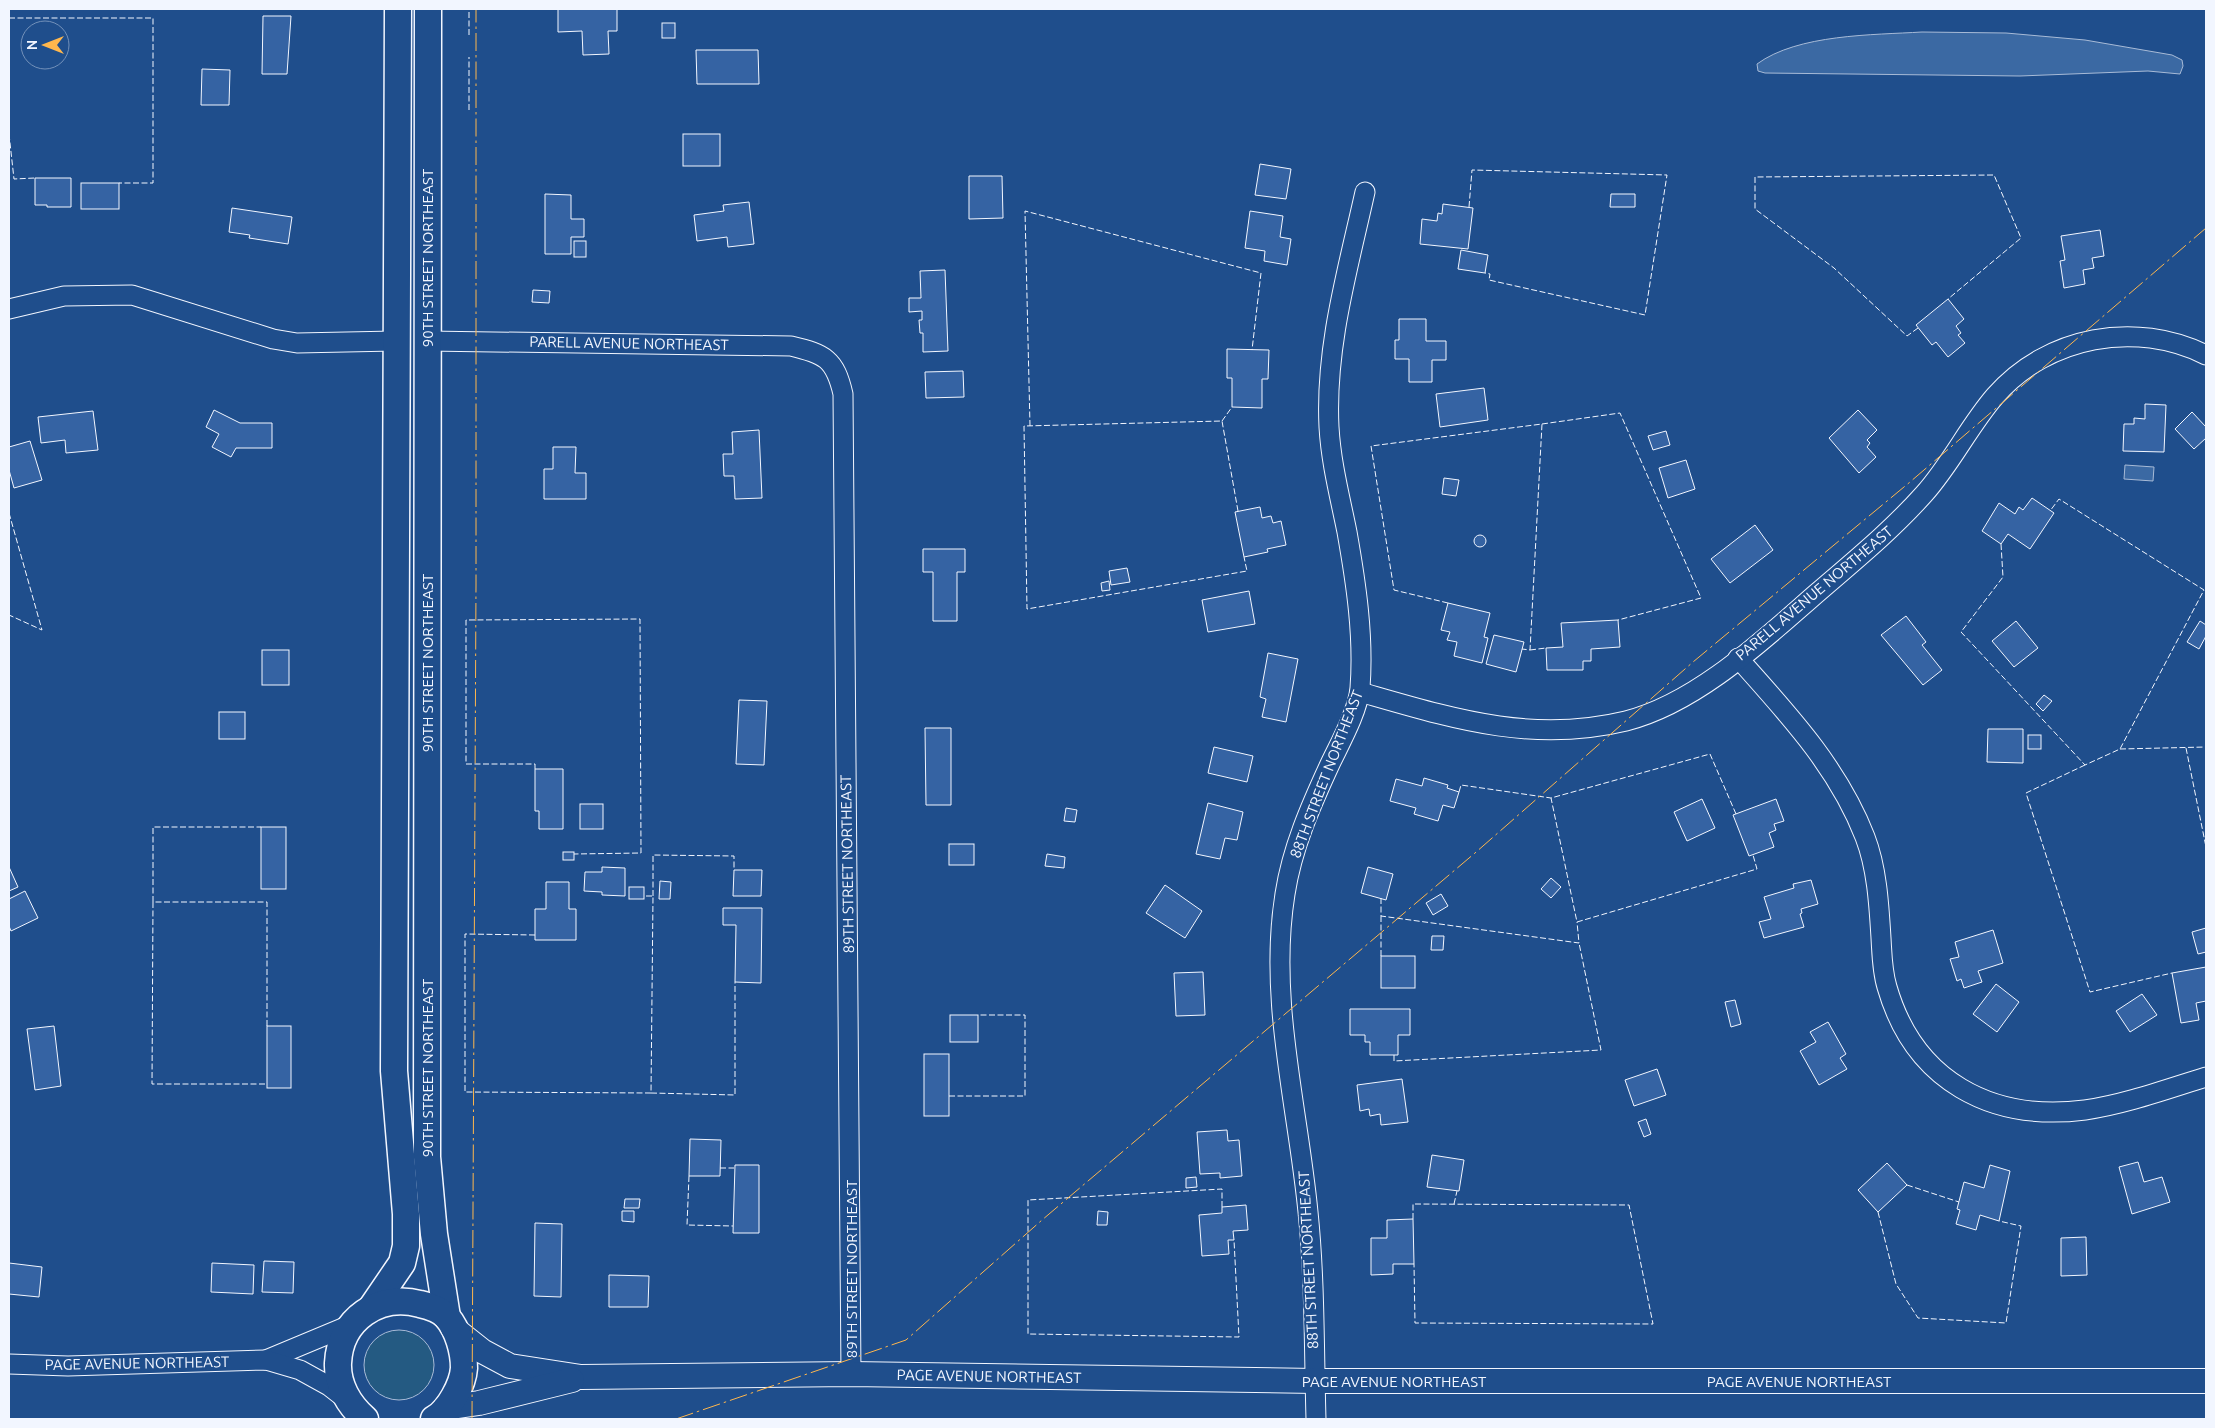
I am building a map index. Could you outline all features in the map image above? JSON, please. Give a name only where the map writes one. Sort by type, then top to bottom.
[{"type":"main road","name":"90TH STREET NORTHEAST","points":[[372,1307],[402,1263],[406,1246],[406,1214],[394,1071],[395,341],[398,9]]},
{"type":"main road","name":"90TH STREET NORTHEAST","points":[[428,9],[426,1157],[436,1242],[450,1323],[462,1348],[464,1370],[458,1390],[438,1416]]},
{"type":"main road","points":[[360,1415],[338,1371],[339,1351],[350,1325],[372,1307],[389,1301],[407,1300],[436,1309],[450,1323]]},
{"type":"street","name":"88TH STREET NORTHEAST","points":[[1316,1419],[1309,1214],[1288,1067],[1281,991],[1280,945],[1285,893],[1295,851],[1360,692],[1361,644],[1357,592],[1334,470],[1329,426],[1329,390],[1332,337],[1365,192]]},
{"type":"street","points":[[9,309],[64,296],[132,295],[273,339],[298,343],[395,341]]},
{"type":"street","name":"PARELL AVENUE NORTHEAST","points":[[1360,692],[1462,721],[1549,731],[1586,728],[1628,720],[1671,703],[1738,658],[1892,528],[1926,492],[1995,395],[2018,374],[2049,354],[2090,339],[2131,335],[2162,339],[2190,347],[2206,355]]},
{"type":"street","name":"PARELL AVENUE NORTHEAST","points":[[427,341],[791,346],[812,351],[827,359]]},
{"type":"street","name":"89TH STREET NORTHEAST","points":[[827,359],[838,372],[843,394],[852,1374]]},
{"type":"street","points":[[1738,658],[1800,727],[1832,773],[1866,838],[1873,868],[1886,985],[1902,1024],[1914,1045],[1936,1071],[1955,1085],[1988,1101],[2011,1109],[2056,1112],[2114,1104],[2206,1077]]},
{"type":"street","name":"PAGE AVENUE NORTHEAST","points":[[450,1323],[482,1351],[510,1366],[581,1377],[852,1374],[1315,1381],[2206,1382]]},
{"type":"street","name":"PAGE AVENUE NORTHEAST","points":[[266,1360],[350,1325]]},
{"type":"street","name":"PAGE AVENUE NORTHEAST","points":[[9,1364],[68,1366],[266,1360],[300,1370],[329,1386],[360,1415]]},
{"type":"street","name":"PAGE AVENUE NORTHEAST","points":[[438,1416],[479,1403],[581,1377]]},
{"type":"shaded area","points":[[1922,32],[2006,33],[2085,40],[2172,55],[2182,60],[2183,66],[2180,74],[2148,71],[2020,76],[1765,73],[1758,71],[1757,64],[1774,54],[1814,41]]},
{"type":"shaded area","points":[[2125,465],[2154,467],[2153,481],[2124,479]]},
{"type":"shaded area","points":[[399,1330],[412,1333],[424,1340],[431,1352],[434,1365],[431,1378],[424,1390],[412,1397],[399,1400],[386,1397],[374,1390],[367,1378],[364,1365],[367,1352],[374,1340],[386,1333]]},
{"type":"building","points":[[558,9],[617,9],[617,31],[608,31],[609,54],[583,55],[582,31],[558,32]]},
{"type":"building","points":[[263,16],[291,16],[287,74],[262,74]]},
{"type":"building","points":[[662,23],[675,23],[675,38],[662,38]]},
{"type":"building","points":[[696,50],[758,50],[759,84],[697,84]]},
{"type":"building","points":[[202,69],[230,70],[229,105],[201,105]]},
{"type":"building","points":[[683,134],[720,134],[720,166],[683,166]]},
{"type":"building","points":[[1260,164],[1291,169],[1286,199],[1255,195]]},
{"type":"building","points":[[969,176],[1002,176],[1003,218],[969,219]]},
{"type":"building","points":[[35,178],[71,178],[71,207],[35,205]]},
{"type":"building","points":[[81,183],[119,183],[119,209],[81,209]]},
{"type":"building","points":[[545,194],[571,195],[571,219],[584,219],[584,237],[571,237],[571,254],[545,254]]},
{"type":"building","points":[[1611,194],[1635,194],[1635,207],[1610,207]]},
{"type":"building","points":[[749,202],[754,244],[728,247],[727,237],[697,241],[694,215],[724,211],[723,205]]},
{"type":"building","points":[[1443,204],[1473,208],[1468,249],[1420,244],[1422,219],[1437,221],[1438,213],[1442,214]]},
{"type":"building","points":[[232,208],[292,217],[288,244],[249,238],[250,235],[229,232]]},
{"type":"building","points":[[1250,211],[1283,216],[1280,237],[1291,239],[1287,265],[1264,261],[1265,251],[1245,248]]},
{"type":"building","points":[[2100,230],[2104,256],[2092,258],[2094,268],[2083,270],[2085,284],[2064,288],[2060,261],[2065,260],[2061,236]]},
{"type":"building","points":[[574,241],[586,241],[586,257],[574,257]]},
{"type":"building","points":[[1461,250],[1488,255],[1485,273],[1458,269]]},
{"type":"building","points":[[945,270],[948,351],[923,352],[923,333],[920,333],[919,320],[922,320],[922,311],[909,312],[909,298],[921,298],[920,271]]},
{"type":"building","points":[[533,290],[550,291],[549,303],[532,302]]},
{"type":"building","points":[[1948,299],[1964,319],[1956,326],[1961,333],[1958,335],[1965,343],[1948,357],[1936,342],[1932,345],[1916,325]]},
{"type":"building","points":[[1399,319],[1426,319],[1426,341],[1446,341],[1446,360],[1432,360],[1432,382],[1409,382],[1409,359],[1395,359],[1395,340],[1399,340]]},
{"type":"building","points":[[1227,349],[1269,350],[1268,379],[1262,379],[1262,408],[1232,407],[1232,378],[1227,378]]},
{"type":"building","points":[[963,371],[964,397],[926,398],[925,372]]},
{"type":"building","points":[[1484,388],[1488,420],[1440,427],[1436,394]]},
{"type":"building","points":[[2145,404],[2166,405],[2164,452],[2123,451],[2124,424],[2134,424],[2134,418],[2145,419]]},
{"type":"building","points":[[214,410],[240,423],[272,423],[272,448],[236,448],[231,457],[212,447],[219,434],[206,427]]},
{"type":"building","points":[[1858,410],[1877,430],[1867,440],[1870,443],[1867,447],[1876,457],[1859,473],[1829,438]]},
{"type":"building","points":[[93,411],[98,450],[66,453],[65,440],[41,443],[38,417]]},
{"type":"building","points":[[2192,412],[2206,427],[2206,438],[2194,449],[2175,429]]},
{"type":"building","points":[[759,430],[762,498],[735,499],[734,476],[724,476],[723,454],[733,454],[732,432]]},
{"type":"building","points":[[1666,431],[1670,445],[1653,450],[1648,436]]},
{"type":"building","points":[[30,441],[42,480],[14,488],[9,470],[9,447]]},
{"type":"building","points":[[553,447],[576,447],[575,473],[586,473],[586,499],[544,499],[544,469],[553,469]]},
{"type":"building","points":[[1686,460],[1695,489],[1668,498],[1659,468]]},
{"type":"building","points":[[1444,478],[1459,480],[1456,496],[1442,494]]},
{"type":"building","points":[[2032,498],[2054,513],[2030,549],[2008,534],[2001,544],[1982,531],[1999,503],[2015,514],[2019,507],[2023,510]]},
{"type":"building","points":[[1260,507],[1262,518],[1271,516],[1273,523],[1281,521],[1286,545],[1267,549],[1268,552],[1244,557],[1235,512]]},
{"type":"building","points":[[1755,525],[1773,550],[1730,583],[1711,559]]},
{"type":"building","points":[[1478,535],[1482,535],[1486,541],[1482,547],[1478,547],[1474,543],[1474,539]]},
{"type":"building","points":[[923,549],[965,549],[965,572],[957,572],[957,621],[933,621],[933,572],[923,572]]},
{"type":"building","points":[[1127,568],[1130,582],[1111,585],[1109,571]]},
{"type":"building","points":[[1109,581],[1110,590],[1102,591],[1101,583]]},
{"type":"building","points":[[1249,591],[1255,624],[1208,632],[1202,600]]},
{"type":"building","points":[[1448,603],[1490,613],[1484,637],[1488,638],[1482,663],[1454,656],[1457,642],[1447,640],[1450,632],[1441,630]]},
{"type":"building","points":[[1906,616],[1926,642],[1922,645],[1942,670],[1923,685],[1881,635]]},
{"type":"building","points":[[1618,620],[1620,647],[1591,649],[1591,661],[1583,661],[1583,670],[1547,670],[1546,648],[1563,647],[1561,623]]},
{"type":"building","points":[[2016,621],[2038,648],[2014,667],[1992,641]]},
{"type":"building","points":[[2200,621],[2206,625],[2206,636],[2199,649],[2187,642]]},
{"type":"building","points":[[1494,635],[1524,642],[1516,672],[1486,664]]},
{"type":"building","points":[[262,650],[289,650],[289,685],[262,685]]},
{"type":"building","points":[[1268,653],[1298,659],[1286,722],[1262,717],[1266,699],[1260,697]]},
{"type":"building","points":[[2044,695],[2052,701],[2043,711],[2036,704]]},
{"type":"building","points":[[739,700],[767,701],[764,765],[736,764]]},
{"type":"building","points":[[219,712],[245,712],[245,739],[219,739]]},
{"type":"building","points":[[925,728],[951,728],[951,805],[926,805]]},
{"type":"building","points":[[1988,729],[2023,729],[2023,763],[1987,762]]},
{"type":"building","points":[[2028,735],[2041,735],[2041,749],[2028,749]]},
{"type":"building","points":[[1214,747],[1253,756],[1247,782],[1208,773]]},
{"type":"building","points":[[535,769],[563,769],[563,829],[539,829],[539,811],[535,811]]},
{"type":"building","points":[[1424,778],[1448,785],[1447,788],[1459,792],[1454,808],[1443,805],[1438,821],[1414,814],[1416,808],[1390,801],[1396,779],[1422,786]]},
{"type":"building","points":[[1702,799],[1715,828],[1687,841],[1674,812]]},
{"type":"building","points":[[1776,799],[1784,821],[1774,824],[1776,830],[1769,833],[1774,847],[1749,856],[1733,815]]},
{"type":"building","points":[[1208,803],[1243,812],[1237,840],[1225,838],[1220,859],[1196,854]]},
{"type":"building","points":[[580,804],[603,804],[603,829],[580,829]]},
{"type":"building","points":[[1066,808],[1077,810],[1075,822],[1064,821]]},
{"type":"building","points":[[261,827],[286,827],[286,889],[261,889]]},
{"type":"building","points":[[949,844],[974,844],[974,865],[949,865]]},
{"type":"building","points":[[563,852],[574,852],[574,860],[563,860]]},
{"type":"building","points":[[1047,854],[1065,857],[1064,868],[1045,866]]},
{"type":"building","points":[[9,867],[18,887],[9,891]]},
{"type":"building","points":[[602,867],[625,868],[625,896],[602,895],[602,892],[584,891],[585,872],[602,872]]},
{"type":"building","points":[[1368,867],[1393,874],[1386,900],[1361,893]]},
{"type":"building","points":[[734,870],[762,870],[761,896],[733,896]]},
{"type":"building","points":[[1551,878],[1561,887],[1551,898],[1541,889]]},
{"type":"building","points":[[1811,880],[1818,904],[1801,909],[1802,913],[1800,914],[1804,927],[1764,938],[1759,922],[1771,919],[1764,897],[1794,888],[1793,884]]},
{"type":"building","points":[[660,881],[671,882],[670,899],[659,899]]},
{"type":"building","points":[[546,882],[569,882],[569,909],[576,909],[576,940],[535,940],[535,909],[546,909]]},
{"type":"building","points":[[1165,885],[1202,911],[1185,938],[1146,913]]},
{"type":"building","points":[[629,887],[644,887],[644,899],[629,899]]},
{"type":"building","points":[[25,891],[38,918],[11,931],[9,926],[9,899]]},
{"type":"building","points":[[1441,894],[1448,906],[1433,915],[1426,903]]},
{"type":"building","points":[[723,908],[762,908],[761,983],[735,982],[736,925],[723,925]]},
{"type":"building","points":[[2206,928],[2206,952],[2198,954],[2192,932]]},
{"type":"building","points":[[1993,930],[2003,963],[1978,971],[1982,982],[1964,988],[1961,979],[1957,981],[1950,959],[1959,957],[1955,942]]},
{"type":"building","points":[[1432,936],[1444,936],[1443,950],[1431,950]]},
{"type":"building","points":[[1381,956],[1415,956],[1415,988],[1381,988]]},
{"type":"building","points":[[2206,967],[2206,1001],[2196,1003],[2199,1020],[2181,1023],[2172,973]]},
{"type":"building","points":[[1203,972],[1205,1015],[1176,1016],[1174,973]]},
{"type":"building","points":[[1996,984],[2019,1002],[1997,1032],[1973,1014]]},
{"type":"building","points":[[2142,994],[2157,1015],[2130,1032],[2116,1011]]},
{"type":"building","points":[[1735,1000],[1741,1024],[1731,1027],[1725,1002]]},
{"type":"building","points":[[1350,1009],[1410,1009],[1410,1035],[1398,1035],[1398,1055],[1370,1055],[1370,1042],[1365,1042],[1365,1035],[1350,1035]]},
{"type":"building","points":[[950,1015],[978,1015],[978,1042],[950,1042]]},
{"type":"building","points":[[1828,1022],[1846,1054],[1840,1058],[1847,1069],[1819,1085],[1800,1051],[1816,1042],[1810,1032]]},
{"type":"building","points":[[54,1026],[61,1086],[35,1090],[27,1029]]},
{"type":"building","points":[[267,1026],[291,1026],[291,1088],[267,1088]]},
{"type":"building","points":[[924,1054],[949,1054],[949,1116],[924,1116]]},
{"type":"building","points":[[1657,1069],[1666,1095],[1634,1106],[1625,1080]]},
{"type":"building","points":[[1402,1079],[1408,1122],[1381,1125],[1380,1114],[1370,1116],[1369,1109],[1360,1111],[1357,1085]]},
{"type":"building","points":[[1646,1119],[1651,1134],[1644,1137],[1638,1122]]},
{"type":"building","points":[[1227,1130],[1228,1141],[1239,1140],[1242,1176],[1220,1178],[1220,1173],[1200,1174],[1197,1132]]},
{"type":"building","points":[[690,1139],[721,1140],[720,1176],[689,1176]]},
{"type":"building","points":[[1432,1155],[1464,1160],[1459,1191],[1427,1187]]},
{"type":"building","points":[[2138,1162],[2144,1182],[2162,1177],[2170,1202],[2132,1214],[2119,1167]]},
{"type":"building","points":[[1887,1163],[1907,1185],[1878,1212],[1858,1190]]},
{"type":"building","points":[[735,1165],[759,1165],[759,1233],[733,1233]]},
{"type":"building","points":[[1990,1165],[2010,1171],[1999,1221],[1980,1215],[1976,1230],[1956,1224],[1960,1210],[1957,1209],[1964,1182],[1984,1188]]},
{"type":"building","points":[[1196,1177],[1197,1187],[1186,1188],[1186,1178]]},
{"type":"building","points":[[625,1199],[640,1199],[639,1208],[624,1208]]},
{"type":"building","points":[[1246,1205],[1248,1230],[1233,1231],[1234,1240],[1228,1240],[1229,1254],[1202,1256],[1199,1215],[1222,1213],[1222,1207]]},
{"type":"building","points":[[622,1211],[634,1211],[634,1222],[622,1221]]},
{"type":"building","points":[[1098,1211],[1108,1212],[1107,1225],[1097,1225]]},
{"type":"building","points":[[1413,1219],[1414,1264],[1393,1264],[1393,1274],[1371,1275],[1371,1238],[1387,1238],[1387,1220]]},
{"type":"building","points":[[535,1223],[562,1224],[561,1297],[534,1296]]},
{"type":"building","points":[[2086,1237],[2087,1275],[2061,1276],[2061,1238]]},
{"type":"building","points":[[264,1261],[294,1262],[293,1293],[262,1292]]},
{"type":"building","points":[[9,1263],[42,1267],[39,1297],[9,1294]]},
{"type":"building","points":[[212,1263],[254,1265],[253,1294],[211,1292]]},
{"type":"building","points":[[609,1275],[649,1276],[648,1307],[609,1307]]},
{"type":"fence","points":[[469,9],[469,35]]},
{"type":"fence","points":[[9,18],[153,18],[153,183],[119,183]]},
{"type":"fence","points":[[469,57],[469,110]]},
{"type":"fence","points":[[9,134],[14,179],[35,178]]},
{"type":"fence","points":[[1469,207],[1472,170],[1667,175],[1645,315],[1489,280],[1490,274],[1485,273]]},
{"type":"fence","points":[[1918,328],[1907,336],[1834,268],[1755,209],[1755,177],[1994,175],[2021,238],[1948,299]]},
{"type":"fence","points":[[1030,426],[1025,211],[1261,273],[1252,350]]},
{"type":"fence","points":[[1222,421],[1232,407]]},
{"type":"fence","points":[[1542,424],[1620,413],[1701,598],[1618,620]]},
{"type":"fence","points":[[1238,511],[1222,421],[1024,426],[1027,609],[1247,571],[1244,557]]},
{"type":"fence","points":[[1448,603],[1394,590],[1371,446],[1542,424],[1530,650],[1522,649]]},
{"type":"fence","points":[[2001,544],[2003,577],[1961,632],[2085,765],[2120,749],[2204,590],[2059,499],[2050,511]]},
{"type":"fence","points":[[9,513],[42,630],[9,615]]},
{"type":"fence","points":[[535,769],[535,764],[466,764],[466,620],[640,619],[641,853],[574,854]]},
{"type":"fence","points":[[1530,650],[1546,648]]},
{"type":"fence","points":[[2120,749],[2206,747]]},
{"type":"fence","points":[[2186,748],[2206,847]]},
{"type":"fence","points":[[1736,814],[1710,754],[1551,798],[1577,922],[1757,869],[1753,855]]},
{"type":"fence","points":[[2085,765],[2026,793],[2090,992],[2172,973]]},
{"type":"fence","points":[[1459,792],[1461,785],[1551,798]]},
{"type":"fence","points":[[153,902],[153,827],[261,827]]},
{"type":"fence","points":[[653,896],[653,855],[734,856],[734,870]]},
{"type":"fence","points":[[535,935],[465,934],[465,1092],[651,1093],[653,896],[644,896]]},
{"type":"fence","points":[[1381,898],[1381,916],[1579,943],[1577,922]]},
{"type":"fence","points":[[267,1026],[267,902],[153,902],[152,1084],[267,1084]]},
{"type":"fence","points":[[1381,916],[1381,956]]},
{"type":"fence","points":[[1394,1055],[1394,1061],[1601,1050],[1579,943]]},
{"type":"fence","points":[[651,1093],[735,1095],[735,982]]},
{"type":"fence","points":[[949,1096],[1025,1096],[1025,1015],[978,1015]]},
{"type":"fence","points":[[720,1168],[734,1168]]},
{"type":"fence","points":[[689,1176],[687,1225],[733,1226]]},
{"type":"fence","points":[[1907,1185],[1959,1202]]},
{"type":"fence","points":[[1222,1207],[1222,1189],[1028,1200],[1028,1334],[1239,1337],[1234,1240]]},
{"type":"fence","points":[[1454,1204],[1457,1191]]},
{"type":"fence","points":[[1413,1219],[1413,1204],[1629,1205],[1653,1324],[1415,1323],[1414,1264]]},
{"type":"fence","points":[[1878,1212],[1896,1284],[1918,1318],[2006,1323],[2021,1226],[1999,1221]]},
{"type":"power","points":[[472,1419],[476,585],[476,9]]},
{"type":"power","points":[[676,1419],[906,1340],[1042,1220],[1475,853],[1693,662],[1910,482],[2206,228]]}]
